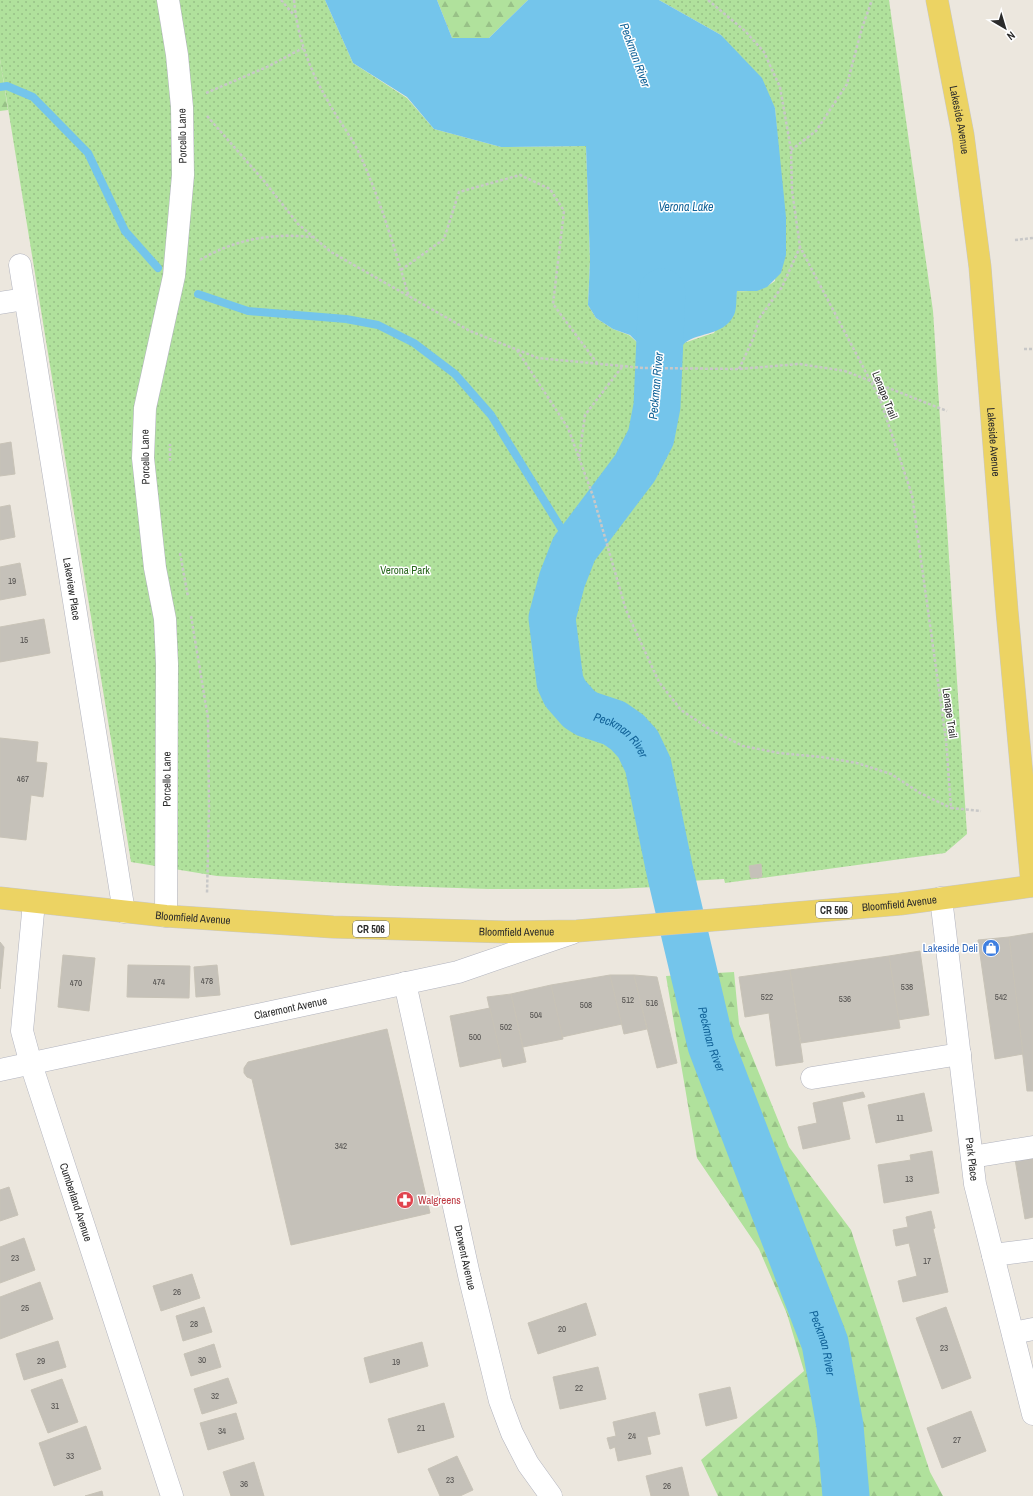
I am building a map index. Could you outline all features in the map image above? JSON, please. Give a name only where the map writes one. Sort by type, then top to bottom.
[{"type":"main road","name":"Lakeside Avenue","points":[[937,0],[963,135],[980,267],[1006,611],[1032,886]]},
{"type":"main road","name":"Bloomfield Avenue","points":[[0,898],[166,916],[333,928],[491,932],[577,931],[900,904],[1032,886]]},
{"type":"street","name":"Porcello Lane","points":[[166,916],[167,664],[165,619],[154,561],[143,458],[145,408],[174,276],[183,175],[182,107],[177,55],[168,0]]},
{"type":"street","name":"Lakeview Place","points":[[20,265],[124,912]]},
{"type":"street","points":[[0,303],[25,299]]},
{"type":"street","name":"Park Place","points":[[941,898],[976,1184],[993,1255],[1023,1331],[1033,1412]]},
{"type":"street","name":"Cumberland Avenue","points":[[34,902],[22,1031],[31,1064],[172,1496]]},
{"type":"street","name":"Claremont Avenue","points":[[0,1070],[458,972],[577,931]]},
{"type":"street","name":"Derwent Avenue","points":[[405,983],[469,1275],[500,1401],[512,1433],[528,1464],[551,1496]]},
{"type":"street","points":[[812,1078],[960,1054]]},
{"type":"street","points":[[972,1157],[1033,1147]]},
{"type":"street","points":[[993,1255],[1033,1250]]},
{"type":"path","points":[[281,0],[295,16]]},
{"type":"path","points":[[294,0],[295,16],[308,63],[324,95],[356,147],[373,189],[409,297]]},
{"type":"path","name":"Lenape Trail","points":[[708,0],[745,30],[764,52],[780,87],[791,150],[792,190],[800,247],[880,399],[912,495],[946,740],[951,808]]},
{"type":"path","points":[[791,150],[816,131],[847,84],[862,28],[872,0]]},
{"type":"path","points":[[202,95],[266,67],[303,48]]},
{"type":"path","points":[[204,120],[204,112],[264,181],[298,224],[331,252],[470,331],[538,358],[643,368],[678,369],[739,369],[799,364],[845,371],[947,411]]},
{"type":"path","points":[[401,270],[444,239],[459,192],[520,175],[550,189],[564,211],[553,304],[597,364]]},
{"type":"path","points":[[196,263],[212,253],[234,244],[258,238],[276,235],[313,237]]},
{"type":"path","points":[[1015,240],[1033,238]]},
{"type":"path","points":[[739,369],[753,339],[760,317],[782,287],[800,247]]},
{"type":"path","points":[[517,349],[568,428],[593,496],[626,610],[642,648],[659,682],[681,710],[711,730],[743,746],[779,753],[821,756],[857,763],[891,774],[920,793],[951,808],[981,811]]},
{"type":"path","points":[[1024,349],[1033,349]]},
{"type":"path","points":[[579,458],[585,415],[622,366]]},
{"type":"path","points":[[170,443],[170,466]]},
{"type":"path","points":[[179,547],[188,600]]},
{"type":"path","points":[[191,615],[208,718],[209,808],[206,876],[207,919]]},
{"type":"green space","name":"Verona Park","points":[[0,0],[325,0],[353,63],[407,98],[434,129],[501,147],[586,146],[590,260],[588,305],[596,318],[613,329],[629,335],[641,346],[643,357],[714,333],[737,291],[757,290],[775,281],[778,145],[775,108],[721,35],[659,0],[889,0],[933,311],[967,834],[945,853],[725,883],[724,879],[655,883],[655,887],[615,889],[488,889],[396,886],[217,876],[131,862],[0,59]]},
{"type":"green space","points":[[437,0],[528,0],[489,38],[452,38]]},
{"type":"green space","points":[[0,59],[8,110],[0,111]]},
{"type":"green space","points":[[734,972],[739,1024],[789,1147],[851,1230],[930,1472],[943,1496],[718,1496],[701,1460],[804,1371],[787,1314],[759,1249],[697,1158],[666,976]]},
{"type":"water","name":"Verona Lake","points":[[325,0],[437,0],[452,38],[489,38],[528,0],[659,0],[721,35],[762,78],[775,108],[786,217],[786,255],[781,273],[767,287],[757,291],[737,291],[735,313],[729,322],[716,331],[687,341],[681,347],[676,357],[643,357],[641,346],[630,335],[613,329],[596,318],[588,305],[590,260],[586,146],[501,147],[434,129],[407,97],[353,63]]},
{"type":"building","points":[[11,442],[15,474],[0,476],[0,444]]},
{"type":"building","points":[[10,505],[15,537],[0,540],[0,507]]},
{"type":"building","points":[[20,563],[26,595],[0,600],[0,567]]},
{"type":"building","points":[[44,619],[50,653],[0,662],[0,627]]},
{"type":"building","points":[[0,738],[38,742],[36,762],[47,763],[43,797],[31,795],[26,840],[0,837]]},
{"type":"building","points":[[761,864],[762,877],[751,878],[749,866]]},
{"type":"building","points":[[1033,933],[1033,1091],[1027,1091],[1009,937]]},
{"type":"building","points":[[1009,937],[1023,1054],[995,1059],[978,940]]},
{"type":"building","points":[[0,942],[4,947],[0,989]]},
{"type":"building","points":[[920,951],[929,1015],[898,1020],[889,956]]},
{"type":"building","points":[[63,955],[95,958],[89,1011],[58,1007]]},
{"type":"building","points":[[889,956],[900,1028],[801,1043],[790,970]]},
{"type":"building","points":[[128,965],[190,966],[189,998],[127,997]]},
{"type":"building","points":[[217,965],[220,995],[196,997],[194,967]]},
{"type":"building","points":[[790,970],[803,1062],[776,1066],[769,1013],[745,1017],[739,977]]},
{"type":"building","points":[[610,975],[622,1024],[562,1037],[551,985]]},
{"type":"building","points":[[610,975],[634,975],[647,1029],[624,1034]]},
{"type":"building","points":[[634,975],[657,977],[677,1063],[657,1068]]},
{"type":"building","points":[[551,985],[563,1039],[523,1047],[511,994]]},
{"type":"building","points":[[511,994],[526,1062],[503,1067],[487,997]]},
{"type":"building","points":[[490,1008],[501,1058],[460,1067],[450,1016]]},
{"type":"building","name":"Walgreens","points":[[387,1029],[430,1213],[291,1245],[252,1079],[247,1077],[244,1073],[244,1068],[248,1062]]},
{"type":"building","points":[[863,1092],[865,1097],[842,1102],[850,1139],[803,1149],[798,1127],[817,1123],[813,1103]]},
{"type":"building","points":[[924,1093],[932,1131],[876,1143],[868,1105]]},
{"type":"building","points":[[932,1151],[939,1193],[884,1203],[878,1165],[911,1160],[910,1155]]},
{"type":"building","points":[[1033,1156],[1033,1217],[1025,1219],[1015,1159]]},
{"type":"building","points":[[9,1187],[18,1215],[0,1221],[0,1190]]},
{"type":"building","points":[[931,1211],[935,1228],[933,1229],[948,1292],[903,1302],[898,1281],[917,1276],[909,1243],[896,1246],[893,1230],[908,1227],[906,1217]]},
{"type":"building","points":[[24,1238],[35,1270],[0,1283],[0,1247]]},
{"type":"building","points":[[192,1274],[200,1298],[161,1311],[153,1286]]},
{"type":"building","points":[[40,1282],[53,1319],[0,1339],[0,1297]]},
{"type":"building","points":[[586,1303],[596,1335],[538,1354],[528,1323]]},
{"type":"building","points":[[204,1307],[212,1332],[183,1341],[176,1316]]},
{"type":"building","points":[[946,1307],[971,1378],[942,1389],[916,1318]]},
{"type":"building","points":[[58,1341],[66,1367],[24,1380],[16,1354]]},
{"type":"building","points":[[422,1342],[428,1366],[370,1383],[364,1358]]},
{"type":"building","points":[[214,1344],[221,1367],[191,1376],[184,1354]]},
{"type":"building","points":[[598,1367],[606,1399],[560,1409],[553,1377]]},
{"type":"building","points":[[228,1378],[237,1403],[202,1414],[194,1389]]},
{"type":"building","points":[[62,1379],[78,1422],[48,1433],[31,1390]]},
{"type":"building","points":[[730,1387],[737,1418],[706,1426],[699,1394]]},
{"type":"building","points":[[444,1403],[454,1437],[398,1453],[388,1419]]},
{"type":"building","points":[[971,1411],[986,1451],[942,1468],[927,1428]]},
{"type":"building","points":[[655,1412],[660,1434],[647,1437],[651,1454],[618,1461],[615,1447],[610,1449],[607,1438],[616,1436],[613,1422]]},
{"type":"building","points":[[236,1413],[244,1439],[208,1450],[200,1423]]},
{"type":"building","points":[[86,1426],[101,1469],[54,1486],[39,1443]]},
{"type":"building","points":[[457,1456],[473,1490],[460,1496],[440,1496],[428,1469]]},
{"type":"building","points":[[254,1462],[264,1496],[231,1496],[223,1472]]},
{"type":"building","points":[[682,1467],[689,1496],[651,1496],[646,1476]]},
{"type":"building","points":[[102,1491],[103,1496],[85,1496]]},
{"type":"waterway","points":[[0,87],[7,86],[33,97],[88,153],[125,231],[158,268]]},
{"type":"waterway","name":"Peckman River","points":[[662,292],[657,406],[651,437],[635,468],[574,549],[562,580],[552,618],[560,682],[565,693],[579,709],[587,714],[614,723],[627,732],[638,744],[648,765],[670,872],[711,1045],[825,1343],[840,1426],[846,1496]]},
{"type":"waterway","points":[[198,294],[248,311],[346,319],[378,325],[414,343],[455,374],[491,415],[574,549]]},
{"type":"place","name":"Lakeside Deli","points":[[991,948]]},
{"type":"place","name":"Walgreens","points":[[405,1200]]}]
